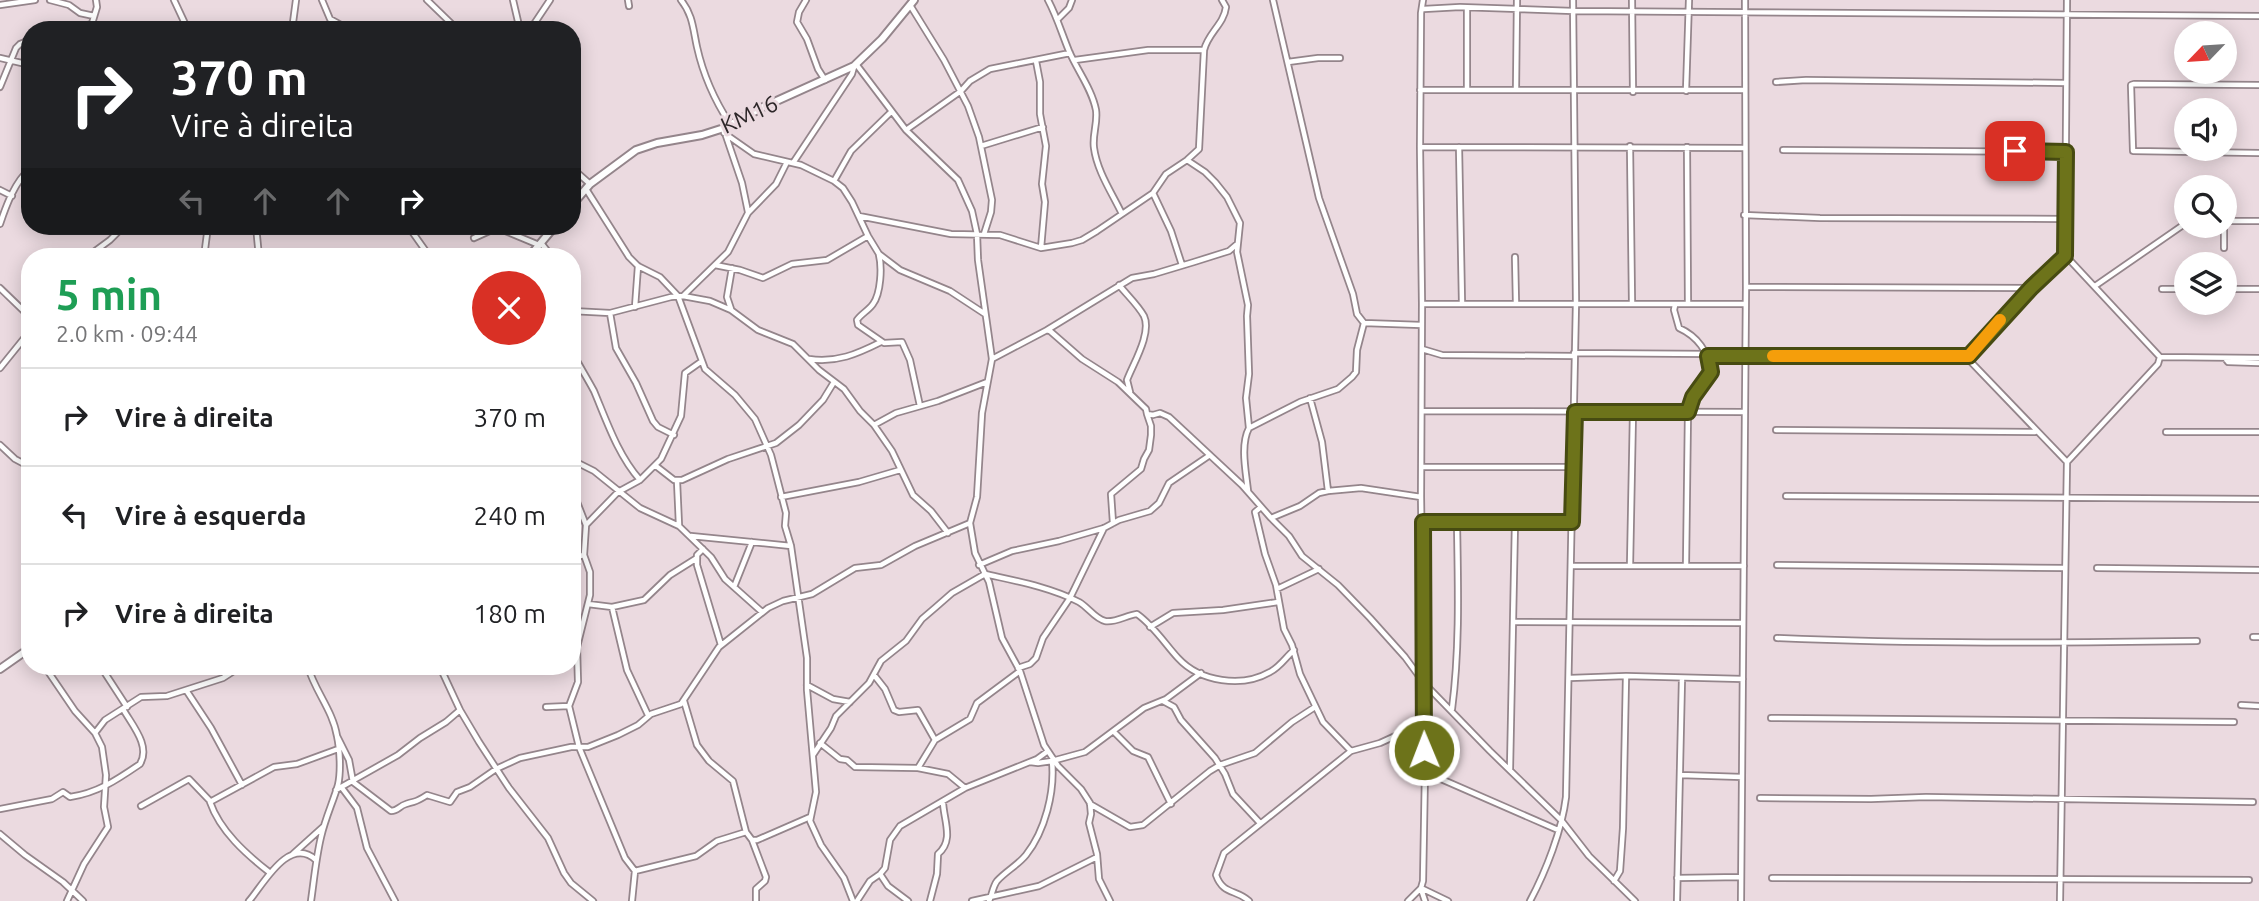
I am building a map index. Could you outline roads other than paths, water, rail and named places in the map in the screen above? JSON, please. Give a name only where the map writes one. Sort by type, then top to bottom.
[{"type":"street","points":[[0,5],[35,0]]},
{"type":"street","points":[[50,0],[60,1],[80,13],[94,16]]},
{"type":"street","points":[[93,21],[96,0]]},
{"type":"street","points":[[174,0],[184,21]]},
{"type":"street","points":[[293,21],[296,0]]},
{"type":"street","points":[[322,0],[332,21]]},
{"type":"street","points":[[426,0],[448,21]]},
{"type":"street","points":[[513,0],[518,21]]},
{"type":"street","points":[[536,21],[550,0]]},
{"type":"street","points":[[681,0],[692,18],[697,47],[726,128],[748,213]]},
{"type":"street","points":[[806,0],[797,22],[825,81]]},
{"type":"street","points":[[1048,0],[1097,112],[1093,138],[1097,160],[1122,214]]},
{"type":"street","points":[[1058,19],[1069,8],[1072,0]]},
{"type":"street","points":[[859,216],[951,234],[984,233],[1041,248],[1082,240],[1153,193],[1167,174],[1199,149],[1204,50],[1206,40],[1224,16],[1226,7],[1222,0]]},
{"type":"street","points":[[1273,0],[1319,198],[1353,293],[1357,314],[1364,323]]},
{"type":"street","points":[[1423,0],[1420,147],[1425,772],[1421,888],[1425,901]]},
{"type":"street","points":[[1460,7],[1461,0]]},
{"type":"street","points":[[1516,90],[1517,0]]},
{"type":"street","points":[[1530,901],[1540,882],[1558,830],[1566,797],[1576,302],[1573,0]]},
{"type":"street","points":[[1632,0],[1633,92]]},
{"type":"street","points":[[1686,91],[1689,0]]},
{"type":"street","points":[[1741,901],[1746,287],[1745,0]]},
{"type":"street","points":[[2067,0],[2065,256],[2160,356],[2225,358],[2228,362],[2259,361]]},
{"type":"street","points":[[912,3],[961,91],[975,126],[992,200],[984,233]]},
{"type":"street","name":"KM16","points":[[581,194],[617,162],[646,146],[726,128],[761,108],[855,65],[882,39],[912,3]]},
{"type":"street","points":[[1423,9],[1460,7],[1573,11],[2259,16]]},
{"type":"street","points":[[1467,8],[1467,90]]},
{"type":"street","points":[[0,87],[10,61],[21,44]]},
{"type":"street","points":[[1075,60],[1148,50],[1204,50]]},
{"type":"street","points":[[906,130],[990,69],[1070,53]]},
{"type":"street","points":[[0,58],[21,63]]},
{"type":"street","points":[[1288,62],[1340,58]]},
{"type":"street","points":[[1036,61],[1046,156],[1042,184],[1045,202],[1041,248]]},
{"type":"street","points":[[855,65],[906,130],[958,180],[972,211],[992,359],[980,441],[977,497],[970,523],[975,553],[992,591],[1002,638],[1019,670],[1038,721],[1042,740],[1053,761],[1082,789],[1090,803],[1130,827],[1137,827],[1148,822],[1220,765],[1255,753],[1315,707]]},
{"type":"street","points":[[681,296],[728,252],[748,213],[776,184],[852,75],[855,65]]},
{"type":"street","points":[[1776,82],[1806,80],[2066,83]]},
{"type":"street","points":[[2259,85],[2131,85],[2133,151],[2259,153]]},
{"type":"street","points":[[1420,90],[1744,90]]},
{"type":"street","points":[[834,181],[851,151],[891,113]]},
{"type":"street","points":[[981,146],[1043,127]]},
{"type":"street","points":[[726,128],[754,154],[801,164],[834,181],[843,188],[879,254],[900,270],[950,291],[986,315]]},
{"type":"street","points":[[1630,146],[1632,302]]},
{"type":"street","points":[[1420,147],[1744,148]]},
{"type":"street","points":[[1459,147],[1462,303]]},
{"type":"street","points":[[1687,147],[1688,304]]},
{"type":"street","points":[[1783,150],[2066,152]]},
{"type":"street","points":[[1186,160],[1205,172],[1227,197],[1241,223],[1237,256],[1248,305],[1249,374],[1246,398],[1249,428]]},
{"type":"street","points":[[0,225],[21,178]]},
{"type":"street","points":[[581,178],[624,249],[638,266],[657,275],[681,296],[708,372],[735,395],[755,419],[768,446],[786,513],[786,530],[791,546],[808,665],[807,685],[816,792],[810,817],[817,838],[844,878],[855,901],[887,863],[890,840],[896,830],[965,788],[1030,762],[1048,751]]},
{"type":"street","points":[[0,190],[12,196]]},
{"type":"street","points":[[1153,193],[1171,231],[1182,265]]},
{"type":"street","points":[[1744,215],[2065,219]]},
{"type":"street","points":[[2237,223],[2259,221]]},
{"type":"street","points":[[2095,286],[2174,231]]},
{"type":"street","points":[[100,248],[115,235]]},
{"type":"street","points":[[474,238],[481,235]]},
{"type":"street","points":[[516,235],[544,248]]},
{"type":"street","points":[[537,248],[548,235]]},
{"type":"street","points":[[714,265],[763,278],[792,264],[827,260],[868,236]]},
{"type":"street","points":[[2224,238],[2224,248]]},
{"type":"street","points":[[992,359],[1047,330],[1132,278],[1159,273],[1229,251],[1238,242]]},
{"type":"street","points":[[879,254],[882,272],[875,301],[857,320],[861,329],[884,344],[902,342],[920,406]]},
{"type":"street","points":[[1422,349],[1441,355],[1969,356],[2031,288],[2065,256]]},
{"type":"street","points":[[1516,257],[1516,303]]},
{"type":"street","points":[[635,307],[638,266]]},
{"type":"street","points":[[731,310],[727,297],[732,268]]},
{"type":"street","points":[[1119,285],[1145,322],[1141,349],[1126,380],[1132,396]]},
{"type":"street","points":[[1746,287],[2031,288]]},
{"type":"street","points":[[0,288],[21,308]]},
{"type":"street","points":[[2162,289],[2174,289]]},
{"type":"street","points":[[2237,289],[2259,289]]},
{"type":"street","points":[[581,311],[610,313],[681,296],[731,310],[758,330],[793,344],[819,370],[844,389],[874,425],[892,451],[913,495],[931,510],[948,533]]},
{"type":"street","points":[[1422,304],[1744,304]]},
{"type":"street","points":[[1675,304],[1679,328],[1692,334],[1708,356],[1711,372],[1693,397],[1688,412],[1686,566]]},
{"type":"street","points":[[610,313],[616,348],[653,421],[658,427],[674,435]]},
{"type":"street","points":[[1364,323],[1421,325]]},
{"type":"street","points":[[1248,492],[1246,432],[1249,428],[1310,398],[1338,389],[1354,375],[1364,323]]},
{"type":"street","points":[[1047,330],[1054,333],[1082,359],[1118,383],[1146,409],[1152,431],[1149,450],[1141,469],[1111,494],[1113,523]]},
{"type":"street","points":[[0,368],[21,342]]},
{"type":"street","points":[[809,359],[839,359],[860,353],[881,342]]},
{"type":"street","points":[[1969,356],[1971,362],[2067,462]]},
{"type":"street","points":[[2060,901],[2067,462],[2158,364],[2160,356]]},
{"type":"street","points":[[586,525],[618,492],[640,480],[656,466],[674,435],[683,411],[685,373],[702,361]]},
{"type":"street","points":[[581,368],[629,466],[640,480]]},
{"type":"street","points":[[677,481],[785,437],[830,392],[834,382]]},
{"type":"street","points":[[874,425],[896,413],[987,382]]},
{"type":"street","points":[[1310,398],[1322,442],[1328,491]]},
{"type":"street","points":[[1422,411],[1744,412]]},
{"type":"street","points":[[1630,566],[1633,412]]},
{"type":"street","points":[[1147,414],[1160,413],[1169,417],[1248,492],[1289,536],[1302,556],[1370,618],[1405,657],[1423,683],[1561,820],[1589,856],[1635,901]]},
{"type":"street","points":[[1776,429],[2036,432]]},
{"type":"street","points":[[2166,432],[2259,432]]},
{"type":"street","points":[[0,444],[21,462]]},
{"type":"street","points":[[979,565],[1022,548],[1104,528],[1150,511],[1160,503],[1169,483],[1210,455]]},
{"type":"street","points":[[581,464],[594,471],[648,513],[679,526],[703,549],[720,573],[762,612]]},
{"type":"street","points":[[656,466],[677,481]]},
{"type":"street","points":[[1422,467],[1573,467]]},
{"type":"street","points":[[781,497],[859,482],[900,470]]},
{"type":"street","points":[[677,481],[679,526]]},
{"type":"street","points":[[1271,518],[1328,491],[1362,488],[1421,497]]},
{"type":"street","points":[[1786,496],[2259,499]]},
{"type":"street","points":[[1261,507],[1255,512],[1255,516],[1277,589],[1284,629],[1294,650],[1300,674],[1324,722],[1351,751]]},
{"type":"street","points":[[581,512],[586,525],[584,555],[590,572],[588,604],[581,631]]},
{"type":"street","points":[[1423,522],[1572,522]]},
{"type":"street","points":[[311,675],[349,760],[353,782],[393,812],[407,803],[416,803],[427,795],[450,802],[457,792],[470,787],[496,769],[527,756],[588,747],[613,738],[648,715],[684,701],[721,645],[762,612],[775,604],[812,594],[855,568],[881,565],[915,545],[970,523]]},
{"type":"street","points":[[1452,710],[1457,635],[1457,523]]},
{"type":"street","points":[[1510,770],[1515,523]]},
{"type":"street","points":[[918,768],[935,740],[970,719],[977,703],[1036,658],[1043,638],[1070,598],[1104,528]]},
{"type":"street","points":[[690,537],[791,546]]},
{"type":"street","points":[[734,587],[752,542]]},
{"type":"street","points":[[588,604],[612,607],[644,600],[670,575],[696,558],[703,549]]},
{"type":"street","points":[[696,558],[721,645]]},
{"type":"street","points":[[1777,565],[2065,568]]},
{"type":"street","points":[[1571,566],[1744,566]]},
{"type":"street","points":[[1277,589],[1319,569]]},
{"type":"street","points":[[2097,569],[2259,570]]},
{"type":"street","points":[[812,756],[836,716],[869,683],[881,661],[909,639],[927,614],[952,593],[985,574],[1032,585],[1070,598],[1103,620],[1110,621],[1137,614],[1178,659],[1201,673],[1223,681],[1258,677],[1275,669],[1294,650]]},
{"type":"street","points":[[1150,627],[1174,613],[1223,610],[1278,602]]},
{"type":"street","points":[[612,607],[627,670],[648,715]]},
{"type":"street","points":[[1513,622],[1743,623]]},
{"type":"street","points":[[1777,638],[1846,641],[2197,641]]},
{"type":"street","points":[[0,669],[21,654]]},
{"type":"street","points":[[1030,762],[1053,761],[1085,752],[1144,708],[1162,700],[1201,673]]},
{"type":"street","points":[[50,675],[75,711],[95,733],[102,750],[106,775],[105,814],[108,827],[84,864],[67,901]]},
{"type":"street","points":[[0,809],[52,799],[63,792],[74,797],[105,788],[144,759],[144,746],[106,675]]},
{"type":"street","points":[[95,733],[105,720],[141,697],[160,698],[228,675]]},
{"type":"street","points":[[444,675],[460,710],[496,769],[548,838],[571,883],[593,901]]},
{"type":"street","points":[[578,675],[578,682],[569,706],[579,747],[625,858],[635,871],[632,901]]},
{"type":"street","points":[[874,675],[885,689],[894,710],[918,710],[935,740]]},
{"type":"street","points":[[1570,678],[1626,676],[1743,679]]},
{"type":"street","points":[[1614,881],[1620,871],[1623,828],[1626,676]]},
{"type":"street","points":[[1677,901],[1682,678]]},
{"type":"street","points":[[807,685],[833,699],[850,702]]},
{"type":"street","points":[[186,690],[211,728],[242,785]]},
{"type":"street","points":[[1162,700],[1174,707],[1181,720],[1220,765],[1233,794],[1260,823]]},
{"type":"street","points":[[684,701],[697,745],[709,761],[733,781],[746,832],[752,840],[766,880],[755,888],[755,901]]},
{"type":"street","points":[[2241,705],[2259,706]]},
{"type":"street","points":[[546,706],[569,706]]},
{"type":"street","points":[[336,790],[402,752],[460,710]]},
{"type":"street","points":[[1770,718],[2234,722]]},
{"type":"street","points":[[1249,901],[1221,886],[1216,875],[1224,853],[1351,751],[1380,743],[1402,733],[1423,729]]},
{"type":"street","points":[[1114,732],[1133,751],[1148,757],[1171,804]]},
{"type":"street","points":[[311,901],[324,827],[338,780],[337,736]]},
{"type":"street","points":[[820,743],[855,767],[918,768],[948,775],[965,788]]},
{"type":"street","points":[[211,802],[279,765],[297,764],[338,749]]},
{"type":"street","points":[[990,899],[996,882],[1024,858],[1034,843],[1051,794],[1053,761]]},
{"type":"street","points":[[1425,772],[1558,830]]},
{"type":"street","points":[[1681,775],[1742,777]]},
{"type":"street","points":[[141,806],[190,779],[211,802],[242,851],[269,872]]},
{"type":"street","points":[[342,788],[357,808],[367,848],[396,901]]},
{"type":"street","points":[[1760,798],[2253,802]]},
{"type":"street","points":[[930,901],[937,874],[937,856],[947,840],[943,800]]},
{"type":"street","points":[[1090,803],[1090,829],[1101,886],[1110,901]]},
{"type":"street","points":[[752,840],[810,817]]},
{"type":"street","points":[[248,901],[269,872],[324,827]]},
{"type":"street","points":[[635,871],[696,856],[717,841],[746,832]]},
{"type":"street","points":[[0,834],[63,882],[83,901]]},
{"type":"street","points":[[290,857],[304,853],[317,861]]},
{"type":"street","points":[[972,901],[1039,886],[1097,857]]},
{"type":"street","points":[[880,874],[888,886],[908,901]]},
{"type":"street","points":[[1677,878],[1741,877]]},
{"type":"street","points":[[1772,878],[2249,880]]},
{"type":"street","points":[[1408,901],[1421,888]]},
{"type":"street","points":[[1421,888],[1447,901]]}]
